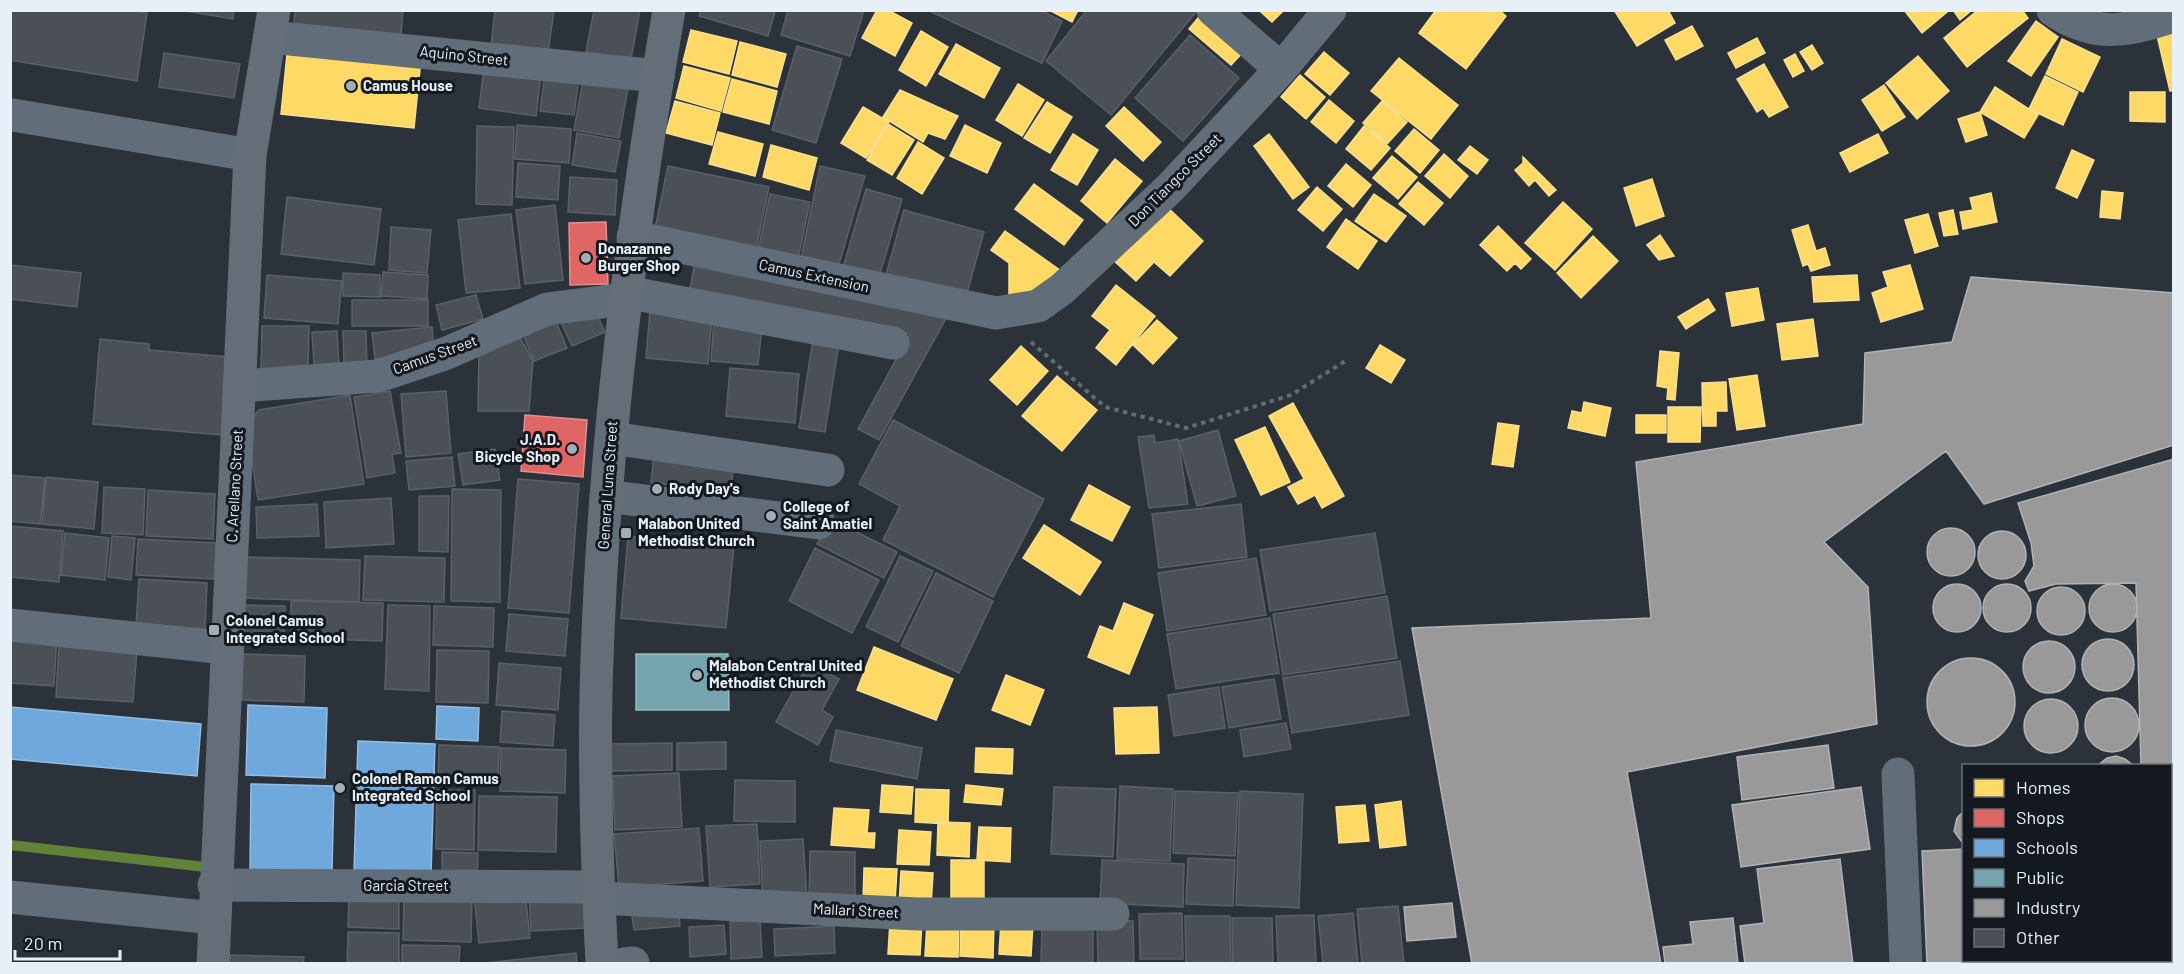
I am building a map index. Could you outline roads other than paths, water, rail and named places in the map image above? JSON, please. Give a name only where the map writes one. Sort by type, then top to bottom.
[{"type":"main road","name":"General Luna Street","points":[[602,963],[599,892],[597,662],[606,496],[625,296],[669,10]]},
{"type":"main road","name":"C. Arellano Street","points":[[213,963],[214,885],[250,155],[272,24]]},
{"type":"street","points":[[1213,10],[1281,69]]},
{"type":"street","name":"Don Tiangco Street","points":[[996,313],[1038,306],[1062,289],[1170,188],[1281,69],[1330,10]]},
{"type":"street","points":[[2053,10],[2071,22],[2108,32],[2138,28],[2174,16]]},
{"type":"street","name":"Aquino Street","points":[[272,24],[658,76]]},
{"type":"street","points":[[13,115],[250,155]]},
{"type":"street","name":"Camus Extension","points":[[633,237],[996,313]]},
{"type":"street","name":"Camus Street","points":[[239,386],[378,375],[447,353],[547,309],[625,296],[892,343]]},
{"type":"street","points":[[612,438],[828,470]]},
{"type":"street","points":[[606,496],[819,523]]},
{"type":"street","points":[[10,625],[227,648]]},
{"type":"street","points":[[1898,774],[1906,963]]},
{"type":"street","name":"Garcia Street","points":[[214,885],[599,892]]},
{"type":"street","name":"Mallari Street","points":[[599,892],[918,914],[1113,914]]},
{"type":"street","points":[[10,897],[214,918]]},
{"type":"street","points":[[624,963],[633,963]]},
{"type":"waterway","points":[[10,845],[215,868]]},
{"type":"place","name":"Camus House","points":[[351,86]]},
{"type":"place","name":"Donazanne Burger Shop","points":[[586,258]]},
{"type":"place","name":"J.A.D. Bicycle Shop","points":[[572,449]]},
{"type":"place","name":"Rody Day's","points":[[657,489]]},
{"type":"place","name":"College of Saint Amatiel","points":[[771,516]]},
{"type":"place","name":"Malabon United Methodist Church","points":[[626,533]]},
{"type":"place","name":"Colonel Camus Integrated School","points":[[214,630]]},
{"type":"place","name":"Malabon Central United Methodist Church","points":[[697,675]]},
{"type":"place","name":"Colonel Ramon Camus Integrated School","points":[[340,788]]}]
